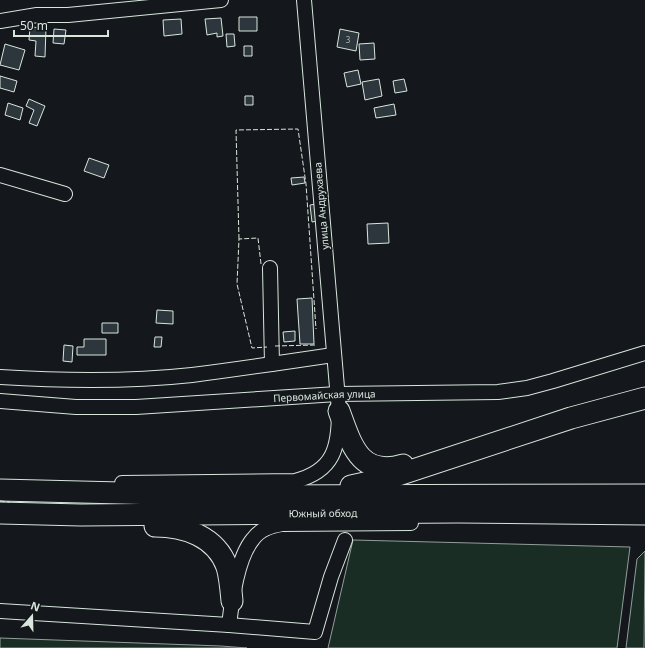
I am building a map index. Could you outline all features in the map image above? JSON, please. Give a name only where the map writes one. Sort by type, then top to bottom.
[{"type":"highway","points":[[338,402],[352,448],[368,464],[388,468],[401,466],[563,414],[602,404],[642,399]]},
{"type":"highway","points":[[159,494],[333,488],[363,485],[418,470],[572,418],[642,399]]},
{"type":"highway","points":[[0,490],[242,496],[645,495]]},
{"type":"highway","name":"Южный обход","points":[[0,513],[81,515],[458,512],[645,514]]},
{"type":"highway","points":[[0,522],[169,526],[184,529],[209,542],[221,555],[227,568],[232,601]]},
{"type":"street","points":[[0,21],[37,15],[68,15],[221,0]]},
{"type":"street","name":"улица Андрухаева","points":[[0,481],[173,484],[295,481],[317,473],[329,461],[337,443],[338,402],[304,0]]},
{"type":"street","points":[[0,175],[65,194]]},
{"type":"street","points":[[270,268],[272,364]]},
{"type":"street","name":"Первомайская улица","points":[[0,401],[76,407],[136,408],[338,402],[498,392],[540,384],[645,353]]},
{"type":"street","points":[[0,377],[56,381],[191,375],[333,355]]},
{"type":"street","points":[[229,625],[232,601],[246,549],[252,539],[260,531],[271,526],[282,524],[645,523]]},
{"type":"street","points":[[0,611],[229,625],[315,632],[331,577],[345,540]]},
{"type":"green space","points":[[353,540],[630,547],[617,648],[328,648]]},
{"type":"green space","points":[[645,551],[644,648],[626,648],[637,559]]},
{"type":"green space","points":[[0,638],[221,646],[247,648],[0,648]]},
{"type":"building","points":[[239,17],[257,17],[257,31],[239,31]]},
{"type":"building","points":[[221,18],[223,36],[217,37],[217,33],[207,35],[205,19]]},
{"type":"building","points":[[181,19],[182,34],[164,36],[163,20]]},
{"type":"building","points":[[30,27],[46,28],[45,57],[35,56],[36,41],[29,40]]},
{"type":"building","points":[[54,29],[66,30],[64,44],[53,43]]},
{"type":"building","points":[[340,29],[359,33],[356,51],[337,47]]},
{"type":"building","points":[[226,34],[234,34],[235,46],[227,47]]},
{"type":"building","points":[[374,43],[375,59],[360,60],[359,44]]},
{"type":"building","points":[[5,44],[25,50],[19,70],[0,65]]},
{"type":"building","points":[[244,46],[252,46],[252,56],[244,56]]},
{"type":"building","points":[[358,70],[361,84],[347,87],[344,73]]},
{"type":"building","points":[[0,76],[17,81],[14,92],[0,88]]},
{"type":"building","points":[[379,79],[382,96],[365,100],[362,82]]},
{"type":"building","points":[[404,79],[407,91],[395,93],[393,81]]},
{"type":"building","points":[[245,96],[253,96],[253,105],[245,105]]},
{"type":"building","points":[[29,99],[45,106],[37,126],[29,123],[34,110],[26,106]]},
{"type":"building","points":[[8,103],[23,108],[20,120],[5,115]]},
{"type":"building","points":[[394,104],[396,115],[376,118],[374,108]]},
{"type":"building","points":[[89,158],[109,165],[104,178],[84,171]]},
{"type":"building","points":[[304,177],[305,183],[292,185],[291,178]]},
{"type":"building","points":[[317,204],[318,221],[312,222],[310,205]]},
{"type":"building","points":[[388,223],[389,243],[368,244],[367,224]]},
{"type":"building","points":[[312,298],[314,344],[300,344],[297,299]]},
{"type":"building","points":[[157,310],[173,311],[173,324],[156,323]]},
{"type":"building","points":[[102,323],[118,323],[118,333],[102,333]]},
{"type":"building","points":[[295,331],[295,341],[284,342],[283,332]]},
{"type":"building","points":[[155,337],[162,337],[161,347],[154,347]]},
{"type":"building","points":[[84,339],[106,339],[106,355],[77,355],[77,347],[84,347]]},
{"type":"building","points":[[64,345],[73,346],[72,362],[63,361]]},
{"type":"fence","points":[[239,239],[236,130],[298,129],[306,184],[316,329]]},
{"type":"fence","points":[[261,264],[258,238],[239,239],[237,284],[252,348],[267,347]]},
{"type":"fence","points":[[275,346],[315,345]]},
{"type":"fence","points":[[0,501],[10,502]]}]
